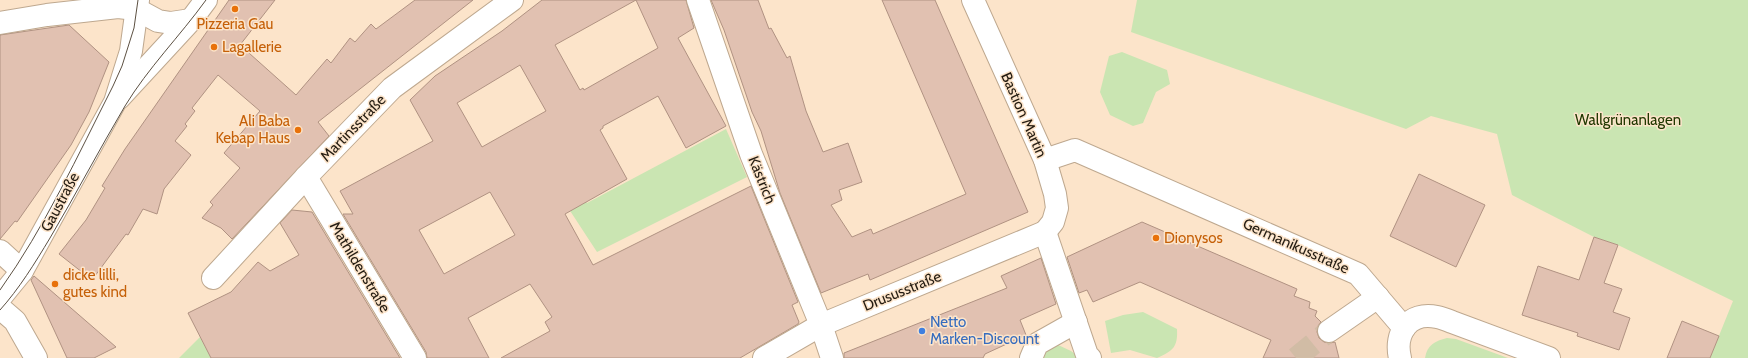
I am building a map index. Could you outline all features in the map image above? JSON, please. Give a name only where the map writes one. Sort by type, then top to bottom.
[{"type":"street","name":"Gaustraße","points":[[115,102],[191,20],[206,0]]},
{"type":"street","name":"Martinsstraße","points":[[214,278],[306,177],[392,88],[512,0]]},
{"type":"street","name":"Kästrich","points":[[698,0],[751,154],[821,325],[832,358]]},
{"type":"street","name":"Bastion Martin","points":[[973,0],[1045,160],[1055,194],[1057,208],[1053,222],[1045,232]]},
{"type":"street","name":"Gaustraße","points":[[0,298],[22,271],[115,102],[131,51],[137,4]]},
{"type":"street","points":[[0,23],[41,7],[118,7],[137,4],[158,21],[171,23],[191,20]]},
{"type":"street","name":"Germanikusstraße","points":[[1045,160],[1075,150],[1358,274],[1404,328]]},
{"type":"street","name":"Mathildenstraße","points":[[306,177],[415,358]]},
{"type":"street","points":[[1045,232],[1087,355],[1090,358]]},
{"type":"street","name":"Drususstraße","points":[[764,358],[821,325],[1045,232]]},
{"type":"street","points":[[0,251],[22,271]]},
{"type":"street","points":[[1329,331],[1378,297]]},
{"type":"street","points":[[0,308],[15,321],[36,358]]},
{"type":"street","points":[[1400,358],[1398,347],[1399,337],[1404,328],[1413,319],[1424,316],[1436,317],[1550,358]]},
{"type":"street","points":[[1031,358],[1038,344],[1076,322]]},
{"type":"green space","name":"Wallgrünanlagen","points":[[1137,0],[1748,0],[1748,358],[1710,358],[1733,301],[1618,245],[1594,237],[1512,195],[1497,134],[1431,116],[1406,129],[1131,32]]},
{"type":"green space","points":[[1122,52],[1167,70],[1170,84],[1156,92],[1143,123],[1133,126],[1110,115],[1100,92],[1109,56]]},
{"type":"green space","points":[[726,129],[747,177],[597,252],[544,171],[562,159],[587,203]]},
{"type":"green space","points":[[1143,312],[1177,329],[1177,340],[1173,348],[1157,358],[1130,350],[1111,353],[1105,321],[1123,315]]},
{"type":"green space","points":[[200,337],[211,358],[179,358]]},
{"type":"green space","points":[[1447,338],[1456,339],[1508,358],[1425,358],[1432,344]]},
{"type":"green space","points":[[1056,344],[1071,351],[1080,358],[1040,358],[1042,354]]},
{"type":"building","points":[[229,0],[275,0],[240,45],[296,95],[327,59],[331,63],[350,38],[355,42],[371,24],[376,29],[415,0],[473,0],[318,122],[329,136],[232,239],[221,228],[202,218],[213,205],[210,202],[240,168],[224,153],[260,111],[218,75],[192,108],[195,111],[185,124],[187,126],[175,141],[191,155],[164,189],[157,214],[143,209],[128,235],[126,234],[92,280],[59,254],[86,220],[105,188],[102,186],[125,149]]},
{"type":"building","points":[[542,0],[636,0],[686,0],[694,28],[678,38],[726,126],[686,148],[658,96],[603,126],[600,130],[627,179],[565,214],[593,265],[751,186],[798,302],[792,305],[799,322],[798,324],[740,358],[501,358],[550,331],[545,322],[552,317],[530,284],[468,318],[489,358],[427,358],[426,352],[343,214],[353,214],[340,191],[433,141],[410,100],[435,76],[502,31]],"holes":[[[636,0],[658,48],[584,90],[583,88],[580,90],[555,45]],[[520,65],[546,111],[482,147],[457,103]],[[490,192],[515,235],[444,274],[419,230]]]},
{"type":"building","points":[[711,0],[758,0],[769,29],[771,28],[787,58],[790,56],[806,111],[823,152],[848,143],[862,182],[839,190],[842,200],[831,205],[852,237],[871,229],[873,234],[966,194],[882,0],[935,0],[1028,212],[870,280],[868,274],[821,293],[780,193],[761,131],[752,112],[724,30]]},
{"type":"building","points":[[69,25],[109,62],[89,112],[71,145],[17,222],[15,221],[0,239],[0,35]]},
{"type":"building","points":[[1419,174],[1485,205],[1456,267],[1390,236]]},
{"type":"building","points":[[292,210],[312,212],[400,358],[211,358],[188,313],[231,292],[258,262],[270,271],[299,255],[280,223]]},
{"type":"building","points":[[1142,222],[1297,289],[1294,296],[1310,302],[1309,308],[1317,311],[1315,316],[1321,322],[1318,326],[1317,332],[1319,338],[1324,342],[1335,342],[1339,358],[1263,358],[1271,340],[1140,282],[1093,302],[1087,290],[1079,293],[1067,257]]},
{"type":"building","points":[[1594,237],[1618,245],[1604,283],[1622,289],[1613,312],[1630,318],[1619,350],[1577,336],[1578,333],[1522,315],[1538,266],[1579,280]]},
{"type":"building","points":[[1041,258],[1056,304],[1020,320],[1026,335],[985,354],[983,358],[844,358],[844,353],[1007,288],[1001,276]]},
{"type":"building","points":[[34,276],[116,347],[94,358],[67,358],[31,280]]},
{"type":"building","points":[[1682,321],[1719,336],[1710,358],[1667,358]]},
{"type":"tunnel","points":[[1296,358],[1329,331]]},
{"type":"tram line","points":[[0,290],[32,241],[46,216],[113,86],[122,66],[134,28],[138,0]]},
{"type":"tram line","points":[[0,310],[20,285],[39,257],[115,122],[134,92],[206,0]]},
{"type":"place","name":"Pizzeria Gau","points":[[235,9]]},
{"type":"place","name":"Lagallerie","points":[[214,47]]},
{"type":"place","name":"Ali Baba Kebap Haus","points":[[298,130]]},
{"type":"place","name":"Dionysos","points":[[1156,238]]},
{"type":"place","name":"dicke lilli, gutes kind","points":[[55,284]]},
{"type":"place","name":"Netto Marken-Discount","points":[[922,331]]}]
